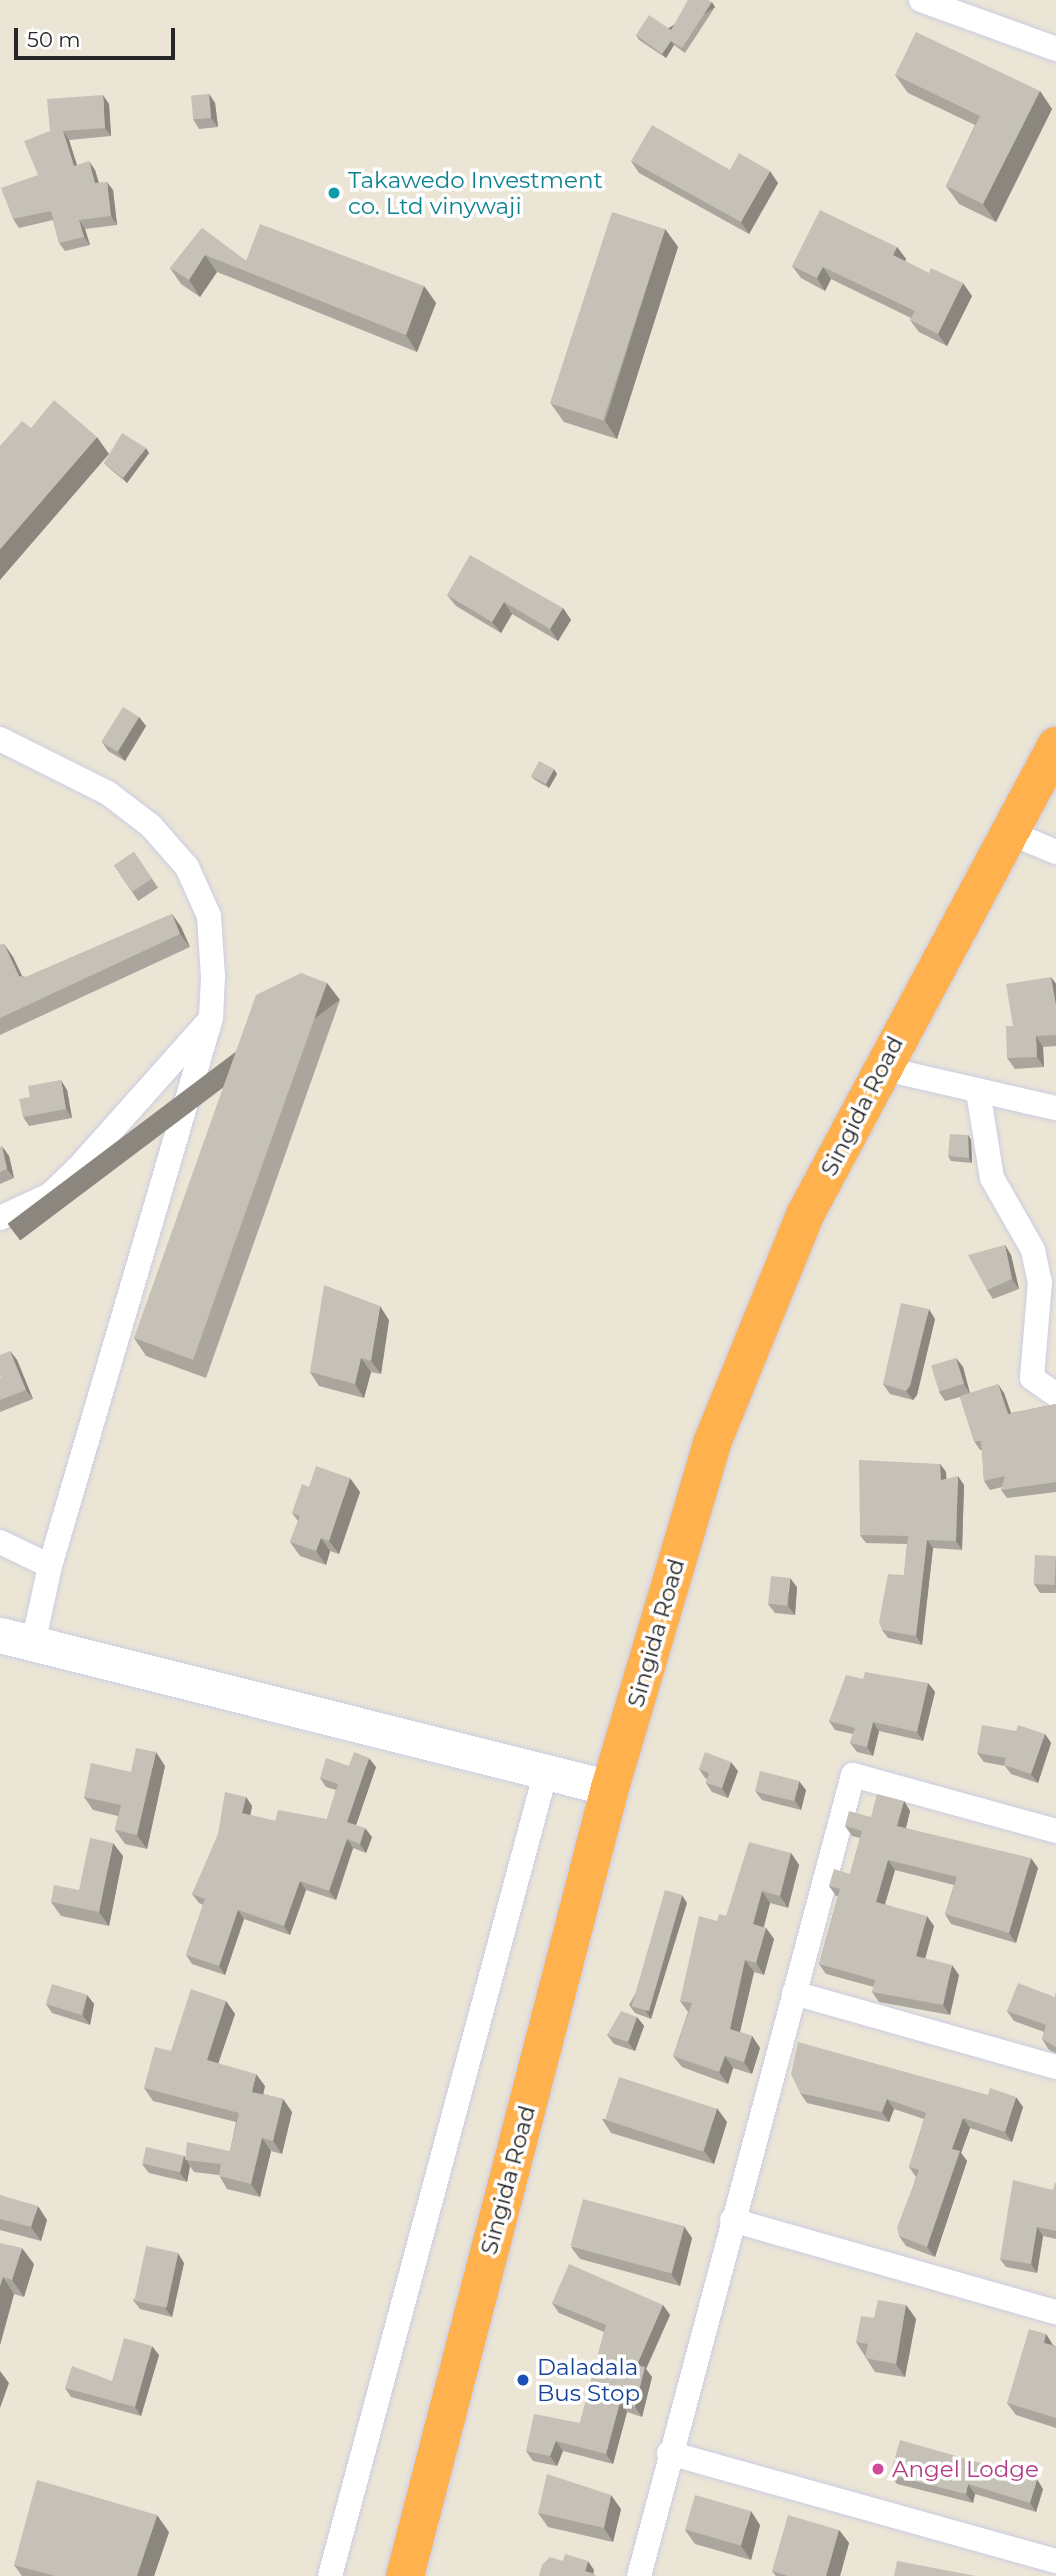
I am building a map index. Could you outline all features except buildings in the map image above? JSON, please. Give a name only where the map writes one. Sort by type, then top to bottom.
[{"type":"highway","name":"Singida Road","points":[[405,2576],[610,1788],[712,1443],[806,1213],[881,1068],[1056,746]]},
{"type":"street","points":[[921,0],[1056,49]]},
{"type":"street","points":[[0,739],[108,793],[151,826],[187,867],[209,916],[211,1018],[50,1566],[33,1644]]},
{"type":"street","points":[[1008,832],[1056,852]]},
{"type":"street","points":[[0,1219],[50,1195],[78,1168],[211,1018]]},
{"type":"street","points":[[881,1068],[1056,1108]]},
{"type":"street","points":[[978,1091],[992,1178],[1033,1250],[1040,1282],[1032,1378],[1056,1395]]},
{"type":"street","points":[[1040,1282],[1056,1252]]},
{"type":"street","points":[[0,1542],[50,1566]]},
{"type":"street","points":[[0,1635],[610,1788]]},
{"type":"street","points":[[330,2576],[546,1771]]},
{"type":"street","points":[[639,2576],[669,2453],[853,1775],[1056,1831]]},
{"type":"street","points":[[794,1993],[1056,2067]]},
{"type":"street","points":[[732,2220],[1056,2312]]},
{"type":"street","points":[[669,2453],[1056,2561]]},
{"type":"place","name":"Takawedo Investment co. Ltd vinywaji","points":[[334,193]]},
{"type":"place","name":"Daladala Bus Stop","points":[[523,2380]]},
{"type":"place","name":"Angel Lodge","points":[[878,2469]]}]
